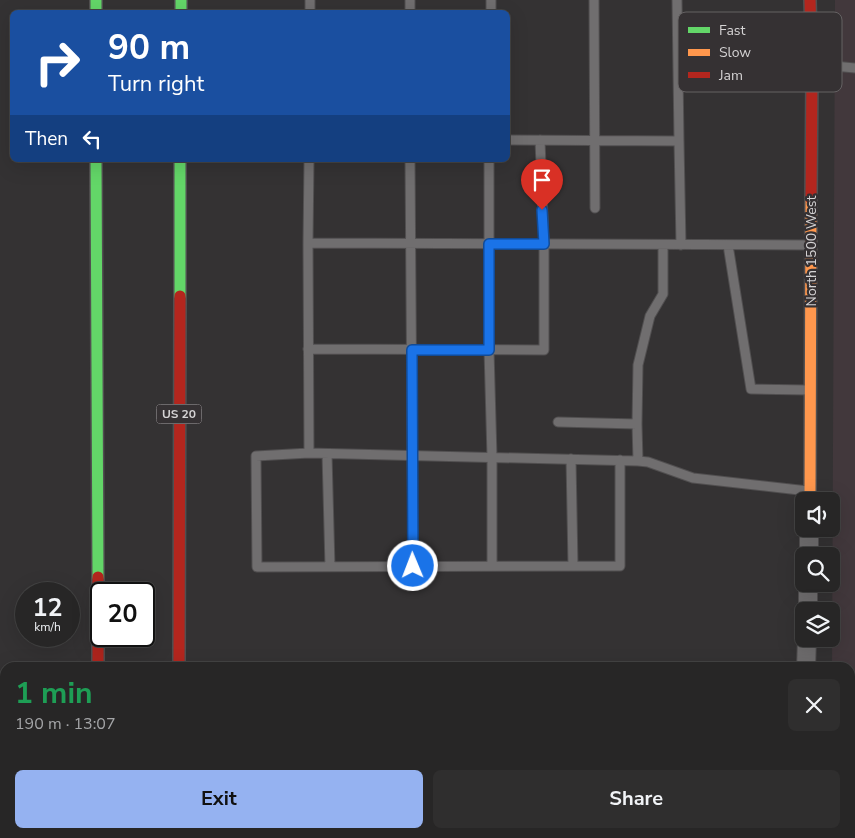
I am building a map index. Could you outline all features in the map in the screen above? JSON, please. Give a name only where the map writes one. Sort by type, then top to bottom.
[{"type":"main road","name":"North 1500 West","points":[[810,492],[812,92]]},
{"type":"main road","points":[[96,162],[98,662]]},
{"type":"main road","name":"US 20","points":[[179,662],[180,162]]},
{"type":"street","points":[[806,662],[807,647]]},
{"type":"lane","points":[[594,0],[595,208]]},
{"type":"lane","points":[[677,0],[678,70]]},
{"type":"lane","points":[[842,67],[855,68]]},
{"type":"lane","points":[[678,92],[680,245]]},
{"type":"lane","points":[[510,140],[679,141]]},
{"type":"lane","points":[[308,349],[544,350],[544,244],[540,140]]},
{"type":"lane","points":[[309,162],[309,453]]},
{"type":"lane","points":[[410,162],[413,566]]},
{"type":"lane","points":[[489,162],[492,566]]},
{"type":"lane","points":[[308,243],[811,245]]},
{"type":"lane","points":[[638,461],[638,365],[650,316],[663,294],[663,245]]},
{"type":"lane","points":[[728,245],[751,389],[811,390]]},
{"type":"lane","points":[[558,422],[637,424]]},
{"type":"lane","points":[[620,460],[620,566],[257,567],[256,456],[309,453],[326,454],[411,455],[620,460],[638,461],[648,462],[693,478],[795,494]]},
{"type":"lane","points":[[326,454],[330,567]]},
{"type":"lane","points":[[571,459],[573,566]]},
{"type":"shaded area","points":[[835,0],[855,0],[855,662],[832,662],[832,647],[840,647],[840,602],[832,602],[832,592],[840,592],[840,547],[833,547],[833,537],[840,537],[840,492],[833,492],[835,92],[842,92],[842,12],[835,12]]},
{"type":"traffic: fast","points":[[96,0],[96,10]]},
{"type":"traffic: fast","points":[[181,0],[181,10]]},
{"type":"traffic: fast","points":[[96,162],[98,577]]},
{"type":"traffic: fast","points":[[180,162],[180,296]]},
{"type":"traffic: slow","points":[[810,492],[811,199]]},
{"type":"traffic: jam","points":[[810,0],[810,12]]},
{"type":"traffic: jam","points":[[811,199],[812,92]]},
{"type":"traffic: jam","points":[[179,662],[180,296]]},
{"type":"traffic: jam","points":[[98,577],[98,662]]},
{"type":"route","points":[[413,566],[412,350],[489,350],[489,244],[544,244],[542,210]]}]
